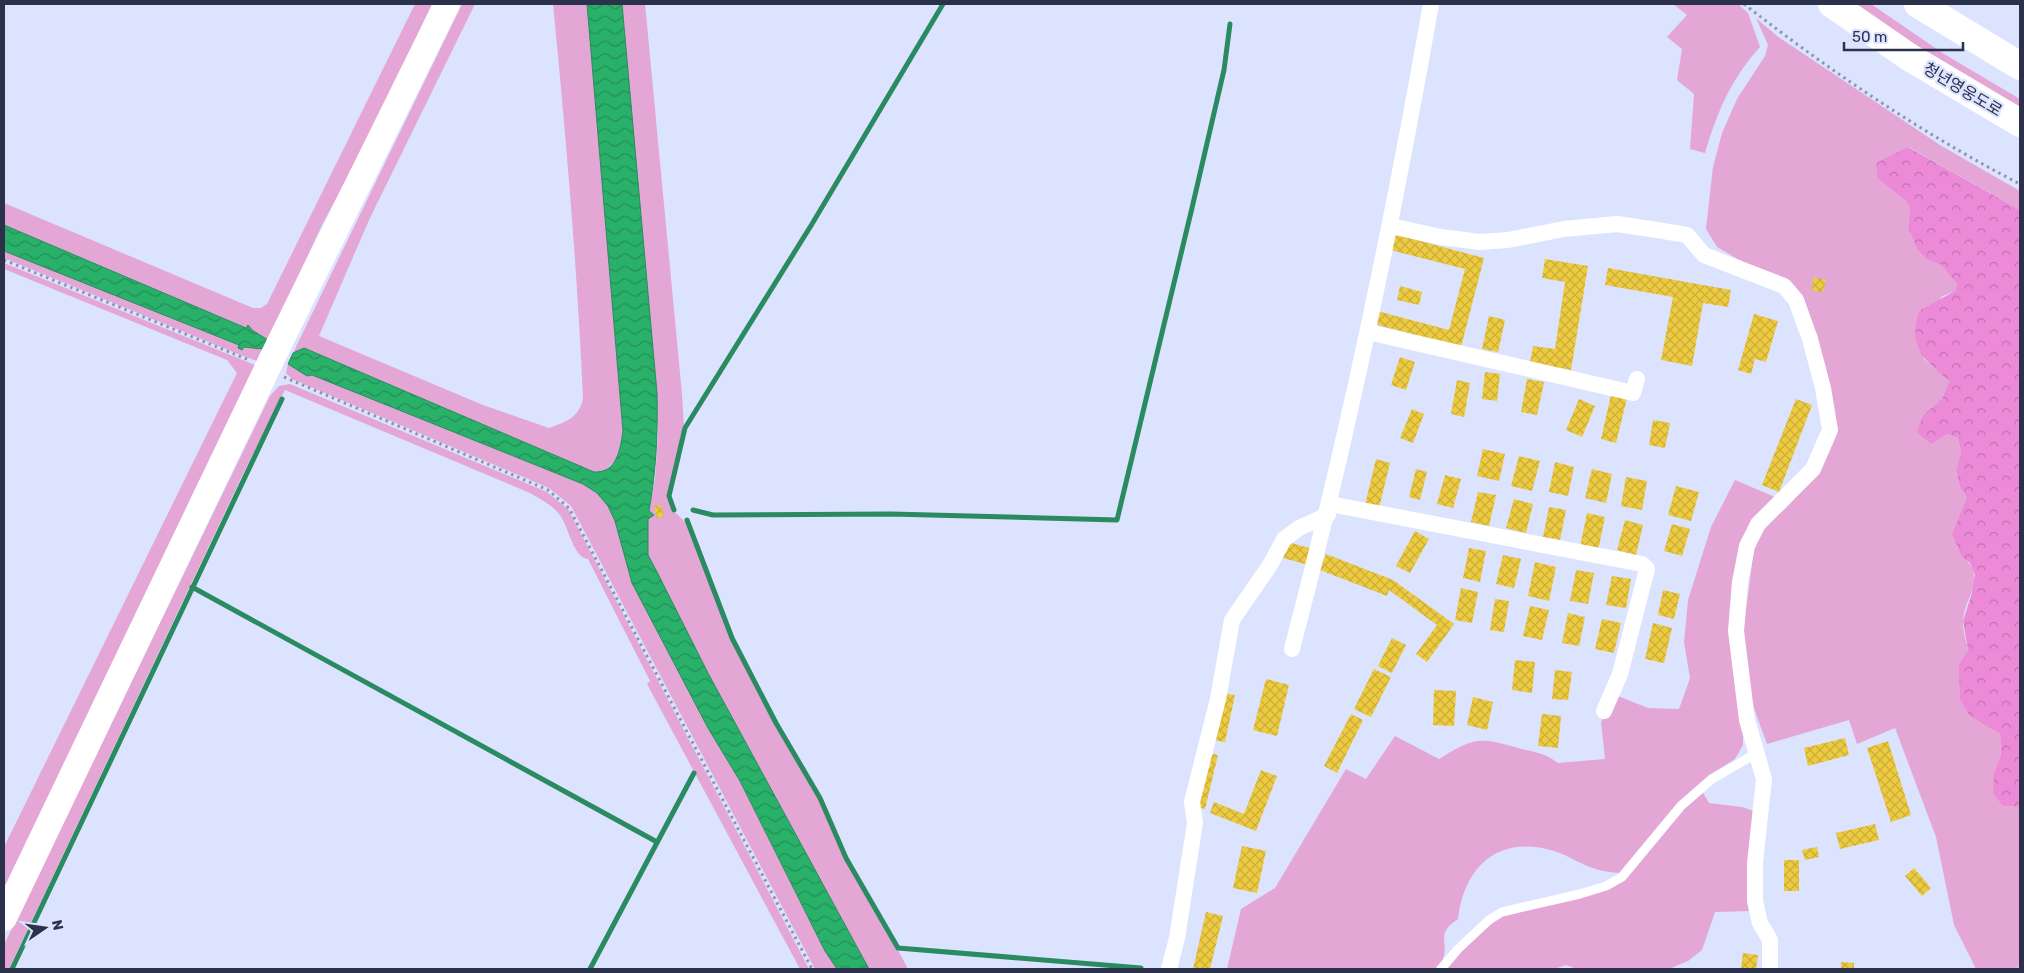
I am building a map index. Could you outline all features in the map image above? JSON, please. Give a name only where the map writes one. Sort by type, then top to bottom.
[{"type":"highway","name":"청년영웅도로","points":[[1832,4],[1909,57],[2020,123]]},
{"type":"highway","points":[[1918,4],[2020,66]]},
{"type":"main road","points":[[4,918],[273,357],[447,4]]},
{"type":"street","points":[[1292,649],[1329,509],[1391,226],[1431,4]]},
{"type":"street","points":[[1391,226],[1441,237],[1480,242],[1508,240],[1564,229],[1617,224],[1687,235],[1704,255],[1784,286],[1796,300],[1810,339],[1823,388],[1830,430],[1813,468],[1758,524],[1747,546],[1740,582],[1736,631],[1747,720],[1764,779],[1755,863],[1755,901],[1760,923],[1770,940],[1770,969]]},
{"type":"street","points":[[1368,332],[1633,392],[1637,380]]},
{"type":"street","points":[[1169,969],[1177,938],[1195,823],[1192,802],[1218,699],[1232,620],[1270,565],[1284,539],[1329,509],[1642,564],[1646,569],[1620,674],[1604,711]]},
{"type":"lane","points":[[1441,969],[1458,948],[1489,920],[1502,912],[1580,894],[1606,886],[1622,877],[1681,806],[1712,779],[1758,753]]},
{"type":"path","points":[[1744,4],[1777,30],[1916,124],[1961,152],[2020,184]]},
{"type":"path","points":[[4,260],[273,357],[291,382],[548,490],[569,508],[812,969]]},
{"type":"shaded area","points":[[415,4],[432,4],[373,129],[322,225],[268,340],[252,330],[248,325],[247,328],[4,225],[4,203],[253,308],[261,308],[267,304]]},
{"type":"shaded area","points":[[462,4],[475,4],[369,220],[319,336],[483,405],[549,428],[571,418],[579,410],[583,398],[578,299],[553,4],[587,4],[623,431],[617,459],[603,472],[594,472],[304,348],[293,353]]},
{"type":"shaded area","points":[[622,4],[645,4],[684,427],[668,496],[671,508],[685,522],[731,638],[775,723],[820,799],[845,859],[908,969],[869,969],[709,675],[648,555],[648,518],[655,479],[658,436],[657,393]]},
{"type":"shaded area","points":[[1673,4],[1738,4],[1748,13],[1760,47],[1741,71],[1726,97],[1705,153],[1690,149],[1694,94],[1677,80],[1682,49],[1667,37],[1687,15]]},
{"type":"shaded area","points":[[1856,4],[1871,4],[1944,54],[2020,99],[2020,109],[1907,40]]},
{"type":"shaded area","points":[[1756,18],[1777,36],[1940,145],[2020,191],[2020,210],[1909,147],[1878,179],[1906,201],[1910,208],[1908,227],[1928,260],[1941,265],[1957,284],[1955,291],[1941,297],[1924,359],[1949,381],[1942,399],[1923,415],[1947,434],[1958,438],[1961,453],[1956,470],[1960,487],[1967,498],[1962,557],[1970,564],[1974,572],[1973,588],[1964,613],[1963,622],[1968,650],[1959,664],[1987,725],[2000,734],[2001,755],[1994,772],[2003,806],[2020,807],[2020,967],[2013,969],[1976,969],[1954,925],[1936,837],[1895,728],[1857,744],[1849,720],[1767,744],[1748,692],[1743,633],[1754,549],[1762,528],[1786,508],[1807,484],[1830,449],[1798,294],[1717,247],[1706,229],[1713,167],[1722,133],[1737,99],[1765,56],[1768,45]]},
{"type":"shaded area","points":[[4,251],[239,345],[242,349],[244,347],[262,349],[257,361],[233,352],[4,258]]},
{"type":"shaded area","points":[[4,263],[255,365],[4,889],[4,847],[237,373],[227,360],[4,269]]},
{"type":"shaded area","points":[[288,364],[307,376],[312,375],[583,484],[597,493],[608,505],[615,521],[632,583],[708,728],[740,781],[825,951],[837,969],[815,969],[571,506],[549,488],[292,379],[286,373]]},
{"type":"shaded area","points":[[290,384],[547,492],[568,509],[809,969],[800,969],[647,684],[650,681],[588,559],[583,557],[575,547],[563,519],[556,510],[530,493],[285,390],[242,476],[9,969],[4,969],[4,945],[270,396],[279,386]]},
{"type":"shaded area","points":[[1735,480],[1775,497],[1744,535],[1743,745],[1735,759],[1709,775],[1678,802],[1619,873],[1602,871],[1554,851],[1534,847],[1517,847],[1501,851],[1488,859],[1477,870],[1468,884],[1458,919],[1451,924],[1445,933],[1443,959],[1435,969],[1227,969],[1241,909],[1275,888],[1346,769],[1366,779],[1395,736],[1439,759],[1470,743],[1487,741],[1541,754],[1550,757],[1558,763],[1605,759],[1601,722],[1618,696],[1648,708],[1679,709],[1690,678],[1684,642],[1688,600],[1711,527]]},
{"type":"shaded area","points":[[1702,791],[1709,803],[1742,807],[1757,812],[1752,911],[1715,912],[1702,950],[1688,961],[1669,969],[1577,969],[1566,965],[1554,969],[1444,969],[1460,950],[1503,914],[1606,888],[1683,807]]},
{"type":"green space","points":[[1908,147],[2020,210],[2020,807],[2003,806],[1993,793],[1994,772],[2001,755],[2000,734],[1969,715],[1960,699],[1959,664],[1968,650],[1963,621],[1975,575],[1970,563],[1962,557],[1952,534],[1967,498],[1960,487],[1956,470],[1961,453],[1958,438],[1947,434],[1931,444],[1917,432],[1923,415],[1942,399],[1949,381],[1925,358],[1920,351],[1915,334],[1919,311],[1955,291],[1957,284],[1941,265],[1928,260],[1918,250],[1908,227],[1910,208],[1906,201],[1878,179],[1876,163]]},
{"type":"water","points":[[587,4],[622,4],[657,393],[656,453],[649,511],[654,515],[648,519],[648,555],[709,675],[869,969],[837,969],[825,951],[740,781],[708,728],[632,583],[615,521],[608,506],[597,493],[583,484],[312,375],[307,376],[288,364],[293,353],[304,348],[594,472],[608,469],[619,453],[623,431]]},
{"type":"water","points":[[4,225],[246,328],[248,325],[252,330],[268,340],[262,349],[244,347],[242,350],[238,348],[239,345],[4,251]]},
{"type":"building","points":[[1394,234],[1484,258],[1461,347],[1374,324],[1377,311],[1449,330],[1465,269],[1390,250]]},
{"type":"building","points":[[1545,259],[1588,266],[1571,370],[1530,363],[1533,346],[1555,349],[1565,282],[1542,278]]},
{"type":"building","points":[[1608,268],[1731,290],[1728,307],[1703,303],[1692,366],[1661,360],[1673,297],[1605,285]]},
{"type":"building","points":[[1814,277],[1826,280],[1823,292],[1811,290]]},
{"type":"building","points":[[1400,286],[1422,292],[1419,305],[1397,300]]},
{"type":"building","points":[[1754,314],[1778,321],[1766,362],[1755,359],[1751,374],[1738,370]]},
{"type":"building","points":[[1489,316],[1505,320],[1498,352],[1482,349]]},
{"type":"building","points":[[1400,357],[1415,362],[1406,390],[1391,385]]},
{"type":"building","points":[[1485,372],[1500,374],[1497,401],[1482,399]]},
{"type":"building","points":[[1527,379],[1544,382],[1537,415],[1521,412]]},
{"type":"building","points":[[1457,380],[1470,383],[1464,417],[1451,414]]},
{"type":"building","points":[[1611,395],[1627,398],[1616,443],[1601,439]]},
{"type":"building","points":[[1579,399],[1595,406],[1582,437],[1566,430]]},
{"type":"building","points":[[1796,399],[1812,405],[1779,492],[1762,485]]},
{"type":"building","points":[[1412,409],[1424,414],[1413,443],[1400,438]]},
{"type":"building","points":[[1653,420],[1670,423],[1665,448],[1649,445]]},
{"type":"building","points":[[1483,449],[1505,454],[1499,481],[1477,476]]},
{"type":"building","points":[[1519,456],[1540,461],[1532,491],[1511,486]]},
{"type":"building","points":[[1376,459],[1390,463],[1379,508],[1365,505]]},
{"type":"building","points":[[1555,462],[1574,467],[1568,496],[1549,492]]},
{"type":"building","points":[[1416,469],[1427,472],[1420,500],[1409,497]]},
{"type":"building","points":[[1592,469],[1612,474],[1606,503],[1585,498]]},
{"type":"building","points":[[1445,475],[1461,479],[1453,508],[1437,504]]},
{"type":"building","points":[[1626,477],[1647,481],[1642,510],[1621,506]]},
{"type":"building","points":[[1676,486],[1699,492],[1691,521],[1668,515]]},
{"type":"building","points":[[1478,492],[1496,495],[1489,526],[1471,522]]},
{"type":"building","points":[[1514,499],[1533,504],[1526,533],[1506,528]]},
{"type":"building","points":[[661,505],[664,517],[657,518],[654,506]]},
{"type":"building","points":[[1549,507],[1566,510],[1560,540],[1543,537]]},
{"type":"building","points":[[1587,513],[1605,517],[1598,551],[1580,547]]},
{"type":"building","points":[[1625,520],[1643,525],[1636,555],[1617,550]]},
{"type":"building","points":[[1672,524],[1690,529],[1682,556],[1664,551]]},
{"type":"building","points":[[1415,531],[1429,539],[1410,573],[1396,566]]},
{"type":"building","points":[[1284,541],[1313,549],[1308,565],[1280,557]]},
{"type":"building","points":[[1469,548],[1486,551],[1480,582],[1463,578]]},
{"type":"building","points":[[1326,554],[1393,580],[1454,624],[1427,662],[1416,654],[1437,625],[1389,590],[1387,596],[1320,570]]},
{"type":"building","points":[[1503,555],[1521,559],[1514,588],[1496,584]]},
{"type":"building","points":[[1535,562],[1556,567],[1549,601],[1528,596]]},
{"type":"building","points":[[1576,570],[1594,573],[1588,604],[1570,601]]},
{"type":"building","points":[[1612,576],[1631,579],[1626,608],[1606,605]]},
{"type":"building","points":[[1461,588],[1478,592],[1472,623],[1455,620]]},
{"type":"building","points":[[1663,590],[1680,594],[1674,619],[1658,615]]},
{"type":"building","points":[[1495,599],[1509,601],[1504,632],[1490,630]]},
{"type":"building","points":[[1530,606],[1549,610],[1542,640],[1523,636]]},
{"type":"building","points":[[1568,613],[1585,617],[1579,646],[1562,643]]},
{"type":"building","points":[[1602,619],[1621,623],[1614,653],[1595,649]]},
{"type":"building","points":[[1653,623],[1672,628],[1664,663],[1645,659]]},
{"type":"building","points":[[1392,638],[1406,645],[1392,673],[1378,666]]},
{"type":"building","points":[[1515,660],[1535,662],[1532,693],[1512,690]]},
{"type":"building","points":[[1374,669],[1391,677],[1371,717],[1354,709]]},
{"type":"building","points":[[1555,670],[1572,672],[1568,700],[1552,699]]},
{"type":"building","points":[[1266,679],[1289,685],[1277,736],[1253,730]]},
{"type":"building","points":[[1434,690],[1456,691],[1454,726],[1433,725]]},
{"type":"building","points":[[1223,693],[1235,695],[1225,742],[1213,740]]},
{"type":"building","points":[[1473,697],[1493,702],[1487,730],[1467,725]]},
{"type":"building","points":[[1351,714],[1363,720],[1337,773],[1324,766]]},
{"type":"building","points":[[1542,714],[1561,716],[1558,748],[1538,746]]},
{"type":"building","points":[[1845,738],[1849,755],[1808,766],[1804,748]]},
{"type":"building","points":[[1888,741],[1911,815],[1891,822],[1867,748]]},
{"type":"building","points":[[1208,753],[1218,755],[1205,809],[1195,807]]},
{"type":"building","points":[[1261,770],[1277,776],[1256,831],[1210,813],[1214,802],[1244,814]]},
{"type":"building","points":[[1875,824],[1879,840],[1840,849],[1836,833]]},
{"type":"building","points":[[1242,846],[1266,851],[1257,893],[1233,888]]},
{"type":"building","points":[[1817,847],[1819,857],[1805,860],[1802,850]]},
{"type":"building","points":[[1784,860],[1799,860],[1799,891],[1784,891]]},
{"type":"building","points":[[1914,868],[1931,888],[1922,896],[1905,876]]},
{"type":"building","points":[[1206,912],[1223,916],[1210,969],[1193,969]]},
{"type":"building","points":[[1743,953],[1758,955],[1756,969],[1741,969]]},
{"type":"building","points":[[1841,962],[1854,963],[1854,969],[1841,969]]},
{"type":"waterway","points":[[674,510],[669,496],[685,428],[812,224],[943,4]]},
{"type":"waterway","points":[[693,510],[713,515],[891,514],[1117,520],[1224,70],[1230,24]]},
{"type":"waterway","points":[[12,969],[282,399]]},
{"type":"waterway","points":[[687,520],[732,638],[776,723],[820,798],[846,858],[898,948],[1141,968]]},
{"type":"waterway","points":[[192,587],[657,842]]},
{"type":"waterway","points":[[590,969],[694,773]]}]
